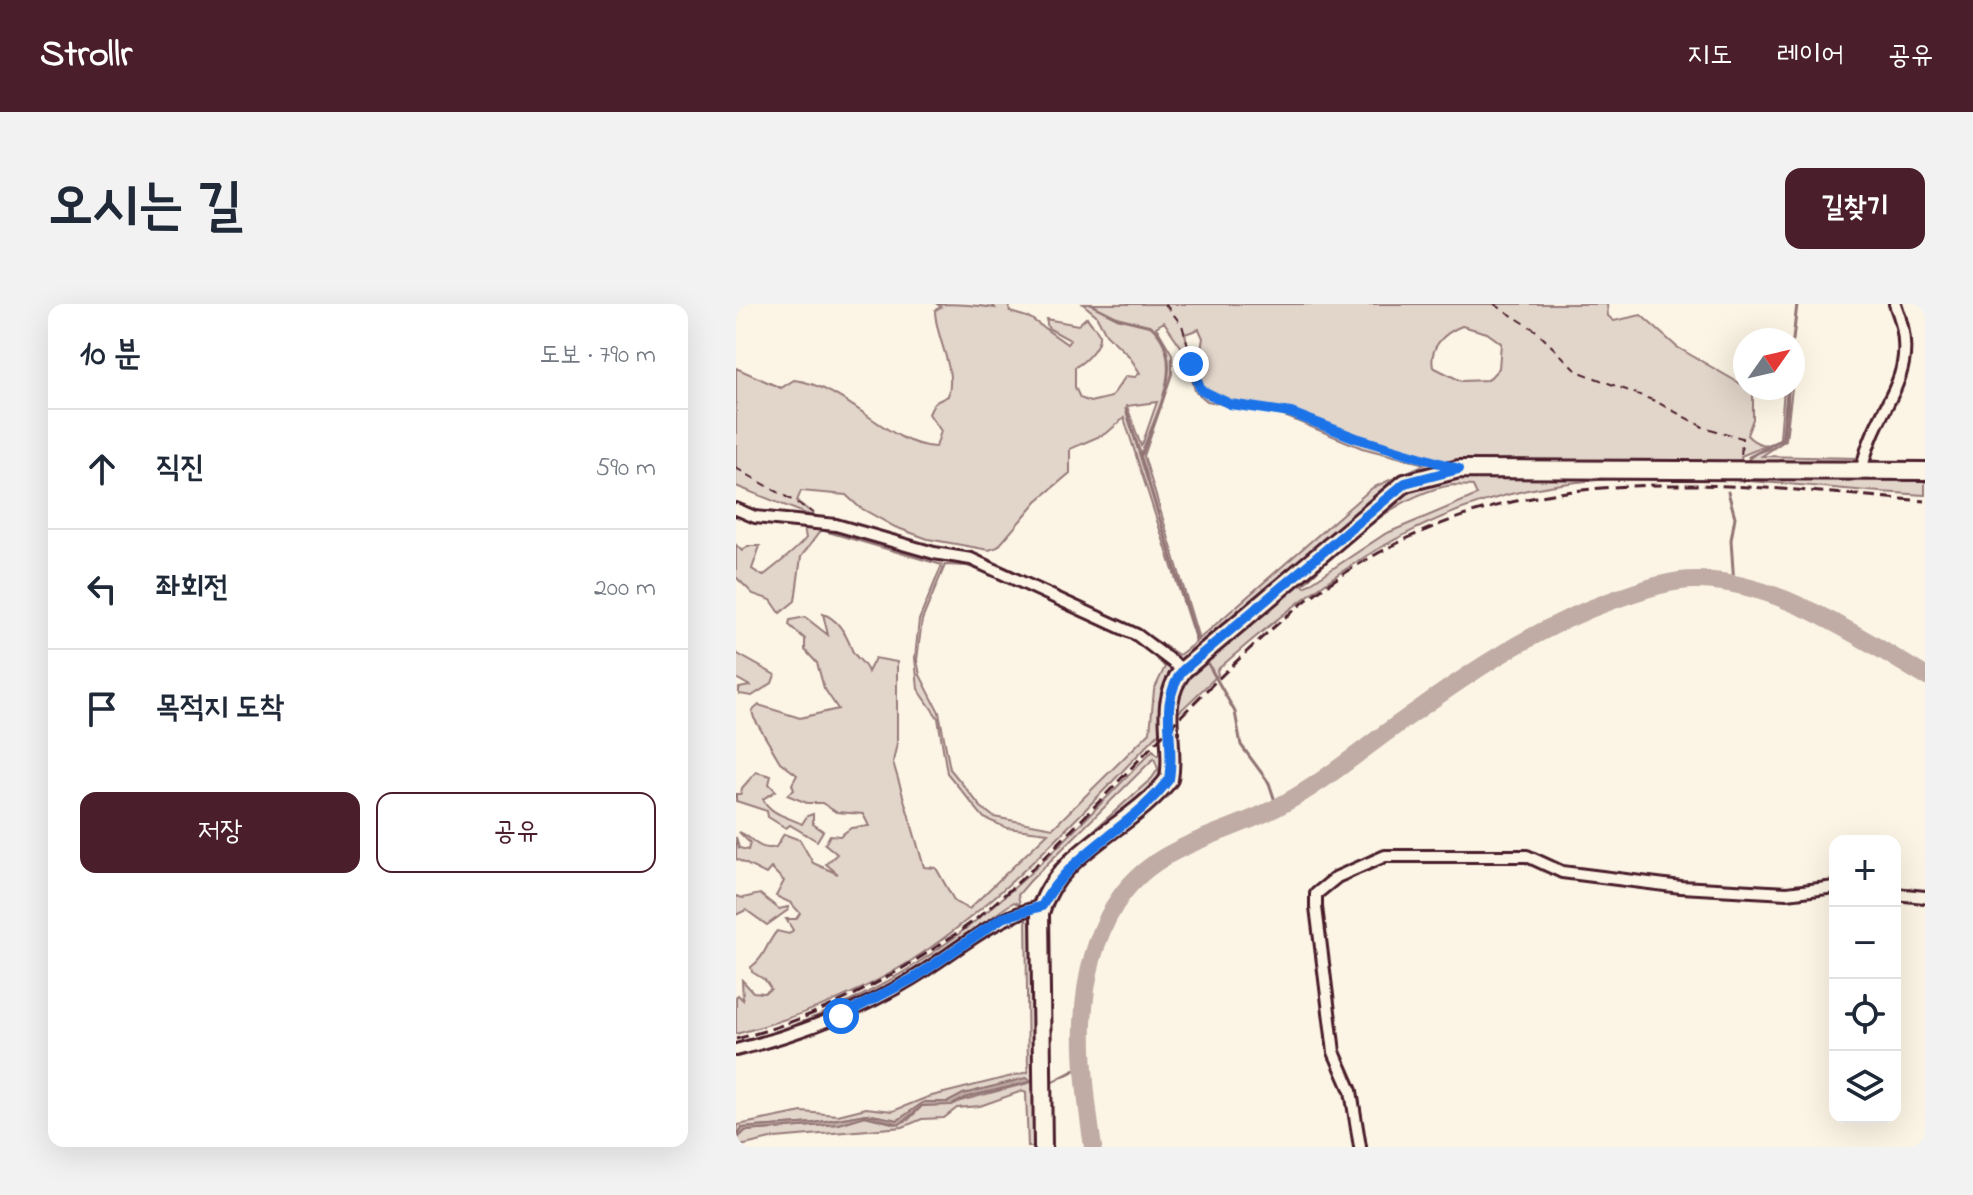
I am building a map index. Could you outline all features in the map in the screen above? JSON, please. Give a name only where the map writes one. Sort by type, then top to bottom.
[{"type":"main road","points":[[1043,1147],[1039,983],[1042,906],[1060,876],[1154,797],[1169,779],[1168,702],[1171,687],[1183,670],[1390,494],[1418,478],[1459,469],[1925,471]]},
{"type":"street","points":[[1862,469],[1869,440],[1907,365],[1906,334],[1895,304]]},
{"type":"street","points":[[736,509],[755,517],[821,522],[934,553],[971,559],[1137,635],[1183,670]]},
{"type":"street","points":[[1360,1147],[1351,1091],[1334,1052],[1316,907],[1316,894],[1337,877],[1385,856],[1527,856],[1562,872],[1641,884],[1787,893],[1829,888]]},
{"type":"street","points":[[1901,895],[1925,897]]},
{"type":"street","points":[[736,1050],[818,1026],[863,1006],[914,978],[994,922],[1042,906]]},
{"type":"path","points":[[1165,304],[1182,325],[1201,390],[1230,404],[1291,413],[1434,462]]},
{"type":"path","points":[[1494,304],[1535,330],[1577,371],[1655,401],[1703,427],[1742,438],[1742,468]]},
{"type":"path","points":[[736,468],[813,512],[821,522]]},
{"type":"shaded area","points":[[937,304],[995,308],[992,304],[1008,304],[1010,312],[1030,318],[1067,344],[1070,340],[1048,328],[1046,319],[1078,325],[1087,317],[1098,332],[1099,339],[1091,354],[1075,367],[1075,387],[1080,398],[1090,402],[1111,397],[1126,376],[1135,377],[1140,373],[1129,356],[1106,334],[1096,315],[1083,304],[1607,304],[1608,316],[1614,321],[1641,315],[1677,347],[1733,379],[1733,400],[1753,400],[1753,419],[1747,435],[1759,443],[1770,444],[1741,456],[1742,462],[1454,463],[1413,474],[1381,492],[1181,662],[1137,630],[1067,597],[1135,627],[1179,655],[1196,642],[1124,418],[1107,433],[1070,449],[1070,473],[1037,501],[998,547],[989,550],[928,539],[895,527],[859,507],[846,495],[801,491],[797,501],[819,519],[736,486],[736,368],[781,388],[794,380],[813,385],[832,393],[901,437],[936,447],[941,431],[929,414],[934,403],[948,396],[950,375],[935,310],[941,307]],"holes":[[[1164,322],[1186,354],[1195,391],[1207,401],[1280,414],[1362,448],[1425,464],[1372,488],[1199,639],[1144,456],[1172,374],[1172,354],[1156,327]],[[1462,326],[1487,333],[1501,343],[1499,368],[1488,380],[1461,381],[1433,367],[1436,347],[1444,337]],[[1199,329],[1203,338],[1196,376],[1185,334]],[[1157,402],[1141,446],[1127,406]]]},
{"type":"shaded area","points":[[1783,400],[1786,400],[1782,439],[1776,442],[1780,438]]},
{"type":"shaded area","points":[[1788,400],[1791,400],[1786,440],[1762,456],[1858,458],[1857,462],[1746,462],[1753,455],[1779,444],[1786,427]]},
{"type":"shaded area","points":[[1450,477],[1925,477],[1925,495],[1729,480],[1630,478],[1533,489],[1488,500],[1403,535],[1325,583],[1217,670],[1218,675],[1173,718],[1181,685],[1189,676],[1395,498],[1411,489]],"holes":[[[1453,485],[1473,486],[1477,495],[1385,534],[1305,587],[1303,585],[1353,538],[1391,510],[1432,490]]]},
{"type":"shaded area","points":[[772,522],[831,527],[965,561],[1126,631],[1175,670],[1161,699],[1161,731],[1050,845],[962,924],[908,963],[861,989],[812,1010],[736,1034],[736,997],[738,995],[743,1000],[742,980],[753,992],[764,993],[771,989],[765,980],[752,972],[751,967],[777,931],[789,934],[793,930],[786,919],[796,919],[800,913],[791,903],[776,896],[784,881],[771,868],[766,874],[736,859],[736,837],[739,848],[748,850],[750,843],[739,832],[760,846],[770,848],[776,847],[784,834],[800,840],[813,863],[838,874],[826,864],[837,854],[825,844],[830,835],[840,836],[851,828],[869,826],[863,814],[836,812],[822,803],[807,803],[787,795],[794,790],[792,784],[797,775],[780,762],[754,718],[752,711],[759,705],[800,718],[838,709],[824,688],[817,663],[805,650],[805,639],[789,625],[790,620],[805,617],[828,635],[823,614],[829,616],[842,629],[868,672],[875,658],[897,662],[897,743],[893,762],[924,867],[936,868],[955,902],[969,909],[1048,833],[1007,828],[984,818],[947,773],[938,718],[918,689],[915,658],[919,620],[942,565],[821,530],[801,557],[795,601],[780,613],[771,600],[753,594],[736,577],[736,545],[742,551],[748,546],[760,546],[752,569],[763,576],[802,543],[806,538],[804,528]],"holes":[[[945,565],[967,566],[1106,623],[1149,651],[1165,667],[1154,690],[1150,732],[1053,828],[994,817],[981,807],[950,769],[939,712],[920,675],[917,660],[922,620]]]},
{"type":"shaded area","points":[[736,653],[775,675],[772,683],[752,696],[739,694],[739,688],[750,686],[736,678]]},
{"type":"shaded area","points":[[1153,750],[1158,755],[1162,752],[1158,780],[1036,901],[1032,902],[1054,866],[1152,778],[1158,769],[1154,758],[1030,881],[1018,895],[1020,905],[1014,902],[939,957],[866,999],[790,1031],[736,1047],[736,1043],[803,1022],[863,995],[917,964],[967,928],[1014,888]]},
{"type":"shaded area","points":[[756,772],[771,776],[769,784],[776,791],[763,799],[770,808],[802,824],[807,816],[813,814],[813,824],[823,831],[817,841],[790,825],[786,828],[768,817],[767,811],[736,801],[736,794],[741,794],[742,788]]},
{"type":"shaded area","points":[[760,894],[779,909],[788,907],[788,910],[767,925],[746,910],[736,915],[736,896],[743,898]]},
{"type":"shaded area","points":[[1026,912],[1033,913],[1036,1147],[1028,1147],[1026,1093],[1022,1091],[980,1106],[957,1108],[944,1118],[922,1119],[903,1127],[775,1138],[736,1147],[736,1140],[745,1131],[839,1124],[865,1116],[895,1124],[908,1120],[922,1106],[898,1120],[866,1114],[814,1123],[742,1128],[736,1135],[738,1125],[802,1112],[838,1115],[866,1108],[893,1111],[928,1097],[1028,1072]],"holes":[[[1032,1082],[960,1101],[922,1106],[929,1102],[948,1102],[988,1088]]]},
{"type":"shaded area","points":[[1026,1078],[1033,1081],[967,1097],[952,1105],[922,1106],[900,1124],[865,1116],[839,1124],[745,1131],[736,1140],[742,1128],[814,1123],[866,1114],[898,1120],[924,1102],[948,1102],[963,1094]]},
{"type":"waterway","points":[[1794,328],[1797,304]]},
{"type":"waterway","points":[[1094,306],[1118,318],[1151,326],[1162,340],[1167,355],[1166,388],[1142,454]]},
{"type":"waterway","points":[[1749,457],[1783,439],[1787,400]]},
{"type":"waterway","points":[[1126,409],[1197,640]]},
{"type":"waterway","points":[[1728,492],[1735,517],[1731,540],[1734,585]]},
{"type":"waterway","points":[[1093,1147],[1083,1055],[1086,992],[1091,962],[1101,933],[1115,905],[1131,884],[1149,867],[1170,854],[1297,796],[1442,693],[1525,640],[1585,611],[1646,589],[1699,580],[1759,590],[1788,601],[1845,629],[1925,676]]},
{"type":"waterway","points":[[1207,662],[1235,712],[1241,745],[1269,783],[1275,801],[1282,805]]},
{"type":"waterway","points":[[1050,1083],[1081,1067]]},
{"type":"railway","points":[[736,1039],[800,1018],[861,991],[919,958],[975,920],[1038,864],[1185,712],[1268,632],[1324,587],[1395,544],[1468,514],[1540,496],[1614,487],[1690,485],[1766,488],[1925,501]]},
{"type":"route","points":[[841,1016],[914,978],[1002,918],[1042,906],[1060,876],[1154,797],[1169,779],[1168,702],[1171,687],[1183,670],[1405,483],[1429,474],[1459,469],[1356,438],[1291,413],[1230,404],[1201,390],[1191,364]]}]
